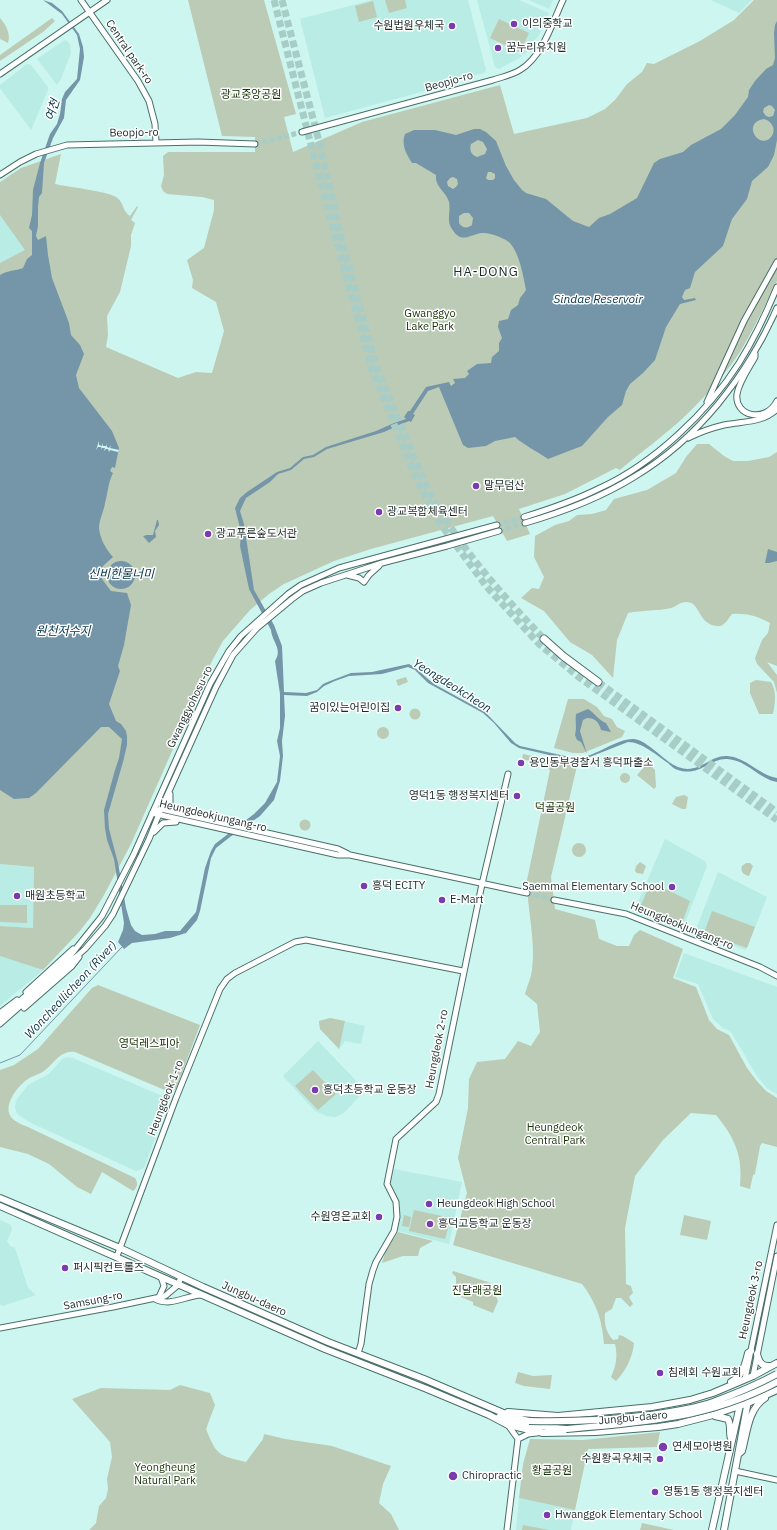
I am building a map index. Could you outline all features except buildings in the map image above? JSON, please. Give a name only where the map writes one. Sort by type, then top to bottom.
[{"type":"highway","points":[[544,639],[563,656],[598,682]]},
{"type":"main road","name":"Jungbu-daero","points":[[0,1198],[120,1248],[181,1277],[328,1342],[408,1373],[515,1418],[529,1421],[594,1421],[676,1411],[712,1402],[777,1374]]},
{"type":"main road","name":"Jungbu-daero","points":[[0,1206],[117,1256],[178,1285],[325,1349],[446,1396],[508,1425],[543,1433],[632,1430],[678,1424],[713,1415],[748,1403],[777,1390]]},
{"type":"main road","points":[[201,1295],[204,1290],[212,1291]]},
{"type":"main road","points":[[714,1392],[740,1375],[748,1353],[754,1353],[763,1365],[775,1364]]},
{"type":"main road","name":"Jungbu-daero","points":[[502,1412],[558,1416],[652,1407],[690,1400],[714,1392],[753,1376],[775,1364]]},
{"type":"main road","points":[[405,1380],[408,1373]]},
{"type":"main road","points":[[724,1530],[753,1376]]},
{"type":"main road","points":[[712,1530],[737,1422],[745,1379]]},
{"type":"main road","name":"Jungbu-daero","points":[[489,1415],[528,1425],[566,1429],[626,1424],[680,1417],[719,1406],[756,1393],[777,1382]]},
{"type":"main road","points":[[446,1396],[448,1390]]},
{"type":"main road","points":[[738,1453],[742,1451],[751,1416],[756,1406],[777,1390]]},
{"type":"main road","points":[[713,1415],[728,1419],[732,1442]]},
{"type":"main road","points":[[737,1422],[740,1423],[737,1437],[740,1441]]},
{"type":"street","name":"Central park-ro","points":[[82,0],[138,81],[149,101],[155,124],[156,143]]},
{"type":"street","points":[[0,74],[80,17],[107,0]]},
{"type":"street","name":"Beopjo-ro","points":[[302,132],[502,77],[519,70],[534,56],[542,45],[563,0]]},
{"type":"street","name":"Beopjo-ro","points":[[0,175],[36,154],[61,147],[90,144],[198,142],[255,144]]},
{"type":"street","points":[[703,410],[744,321],[777,262]]},
{"type":"street","points":[[524,517],[555,507],[606,485],[662,448],[703,410],[722,387],[738,364],[760,326],[777,287]]},
{"type":"street","points":[[525,523],[558,514],[607,492],[635,477],[683,440],[726,394],[744,370],[768,330],[777,308]]},
{"type":"street","points":[[755,350],[755,357],[738,389],[738,400],[745,411],[756,415],[767,413],[775,406],[777,401]]},
{"type":"street","points":[[683,440],[710,428],[761,420],[770,415],[777,408]]},
{"type":"street","name":"Gwanggyohosu-ro","points":[[0,1018],[66,961],[102,916],[134,854],[210,684],[229,651],[241,636],[302,585],[339,568],[497,525]]},
{"type":"street","name":"Gwanggyohosu-ro","points":[[274,609],[303,591],[344,575],[499,531]]},
{"type":"street","points":[[344,575],[351,576],[364,582],[372,571],[382,563]]},
{"type":"street","name":"Gwanggyohosu-ro","points":[[85,949],[105,926],[113,914],[149,839],[170,788],[216,687],[233,655],[256,625]]},
{"type":"street","name":"Heungdeok 2-ro","points":[[358,1354],[361,1344],[369,1284],[376,1262],[394,1231],[397,1217],[396,1202],[387,1184],[396,1139],[436,1102],[439,1094],[463,971],[508,774]]},
{"type":"street","points":[[170,788],[170,807],[180,813]]},
{"type":"street","name":"Heungdeokjungang-ro","points":[[152,813],[161,809],[180,813],[338,849],[350,855]]},
{"type":"street","name":"Heungdeokjungang-ro","points":[[152,813],[338,855],[350,855],[527,894]]},
{"type":"street","points":[[149,839],[157,828],[163,823],[185,821]]},
{"type":"street","name":"Heungdeokjungang-ro","points":[[554,900],[626,914],[777,976]]},
{"type":"street","name":"Heungdeok 1-ro","points":[[117,1256],[176,1098],[220,989],[227,979],[235,973],[295,942],[306,940],[463,971]]},
{"type":"street","points":[[0,1013],[62,957],[80,943]]},
{"type":"street","points":[[0,1024],[85,949]]},
{"type":"street","points":[[0,1028],[72,966],[85,949]]},
{"type":"street","name":"Heungdeok 3-ro","points":[[753,1376],[754,1353],[777,1225]]},
{"type":"street","name":"Heungdeok 3-ro","points":[[745,1379],[754,1353],[777,1256]]},
{"type":"street","points":[[161,1277],[164,1286],[157,1298],[161,1302],[170,1302],[201,1295]]},
{"type":"street","points":[[178,1285],[181,1277]]},
{"type":"street","name":"Samsung-ro","points":[[0,1328],[157,1298],[169,1293],[178,1285]]},
{"type":"street","points":[[507,1530],[518,1439],[508,1425]]},
{"type":"street","points":[[518,1439],[528,1434],[543,1433]]},
{"type":"street","points":[[735,1471],[777,1480]]},
{"type":"shaded area","points":[[372,0],[468,0],[486,70],[484,73],[460,79],[451,84],[325,118],[300,19]]},
{"type":"shaded area","name":"이의중학교","points":[[477,0],[519,0],[549,13],[539,35],[524,55],[488,40]]},
{"type":"shaded area","points":[[529,0],[553,0],[549,9]]},
{"type":"shaded area","points":[[711,0],[752,0],[739,13]]},
{"type":"shaded area","points":[[65,40],[70,45],[71,53],[61,79],[57,85],[37,59]]},
{"type":"shaded area","name":"꿈누리유치원","points":[[488,40],[523,56],[499,69],[495,67]]},
{"type":"shaded area","points":[[27,64],[31,65],[48,87],[31,130],[0,88],[0,85]]},
{"type":"shaded area","points":[[0,215],[26,250],[0,263]]},
{"type":"shaded area","name":"Saemmal Elementary School","points":[[665,839],[705,861],[707,866],[683,928],[636,907]]},
{"type":"shaded area","name":"매원초등학교","points":[[0,864],[34,867],[33,928],[0,926]]},
{"type":"shaded area","points":[[718,872],[767,897],[746,950],[695,932]]},
{"type":"shaded area","points":[[684,953],[777,987],[777,1094],[767,1088],[757,1076],[731,1032],[722,1027],[713,1019],[698,984],[675,977]]},
{"type":"shaded area","points":[[0,956],[43,970],[0,1006]]},
{"type":"shaded area","points":[[330,1018],[365,1026],[361,1044],[345,1041],[339,1049],[320,1029],[319,1021]]},
{"type":"shaded area","points":[[318,1041],[365,1090],[344,1113],[335,1117],[327,1116],[315,1111],[283,1076]]},
{"type":"shaded area","points":[[67,1057],[73,1058],[167,1098],[168,1103],[144,1168],[136,1171],[29,1122],[17,1114],[15,1107],[17,1099],[28,1085],[49,1074],[62,1059]]},
{"type":"shaded area","name":"Heungdeok High School","points":[[394,1169],[462,1182],[449,1244],[398,1231],[400,1207],[399,1201],[391,1186]]},
{"type":"shaded area","points":[[0,1220],[11,1225],[12,1230],[7,1241],[10,1246],[15,1248],[28,1288],[36,1295],[2,1306],[0,1304]]},
{"type":"shaded area","points":[[519,1498],[575,1510],[571,1530],[516,1530]]},
{"type":"green space","name":"Gwanggyo Lake Park","points":[[188,0],[264,0],[296,114],[284,117],[293,152],[362,122],[500,85],[514,134],[587,118],[605,109],[615,100],[627,84],[642,72],[647,63],[654,64],[700,41],[734,20],[754,0],[777,0],[777,281],[755,326],[740,352],[721,378],[699,402],[669,431],[620,470],[616,468],[565,494],[519,509],[530,534],[507,541],[493,516],[371,549],[334,561],[284,584],[250,610],[223,641],[212,661],[131,844],[104,895],[90,918],[79,932],[43,970],[0,956],[0,926],[33,928],[34,867],[0,864],[0,263],[25,250],[0,215],[0,182],[21,168],[61,154],[55,184],[96,191],[116,197],[119,199],[127,214],[130,216],[137,206],[138,207],[131,220],[135,223],[131,235],[131,246],[120,292],[107,316],[108,335],[106,347],[178,378],[196,372],[212,373],[224,331],[216,302],[192,288],[193,280],[187,260],[204,248],[214,210],[214,200],[202,197],[167,194],[163,191],[161,186],[164,175],[163,156],[168,152],[255,152],[255,137],[222,136]]},
{"type":"green space","points":[[385,0],[405,0],[407,8],[389,13]]},
{"type":"green space","points":[[373,1],[377,17],[359,22],[355,6]]},
{"type":"green space","points":[[0,18],[9,36],[8,43],[0,39]]},
{"type":"green space","points":[[52,18],[55,21],[43,32],[0,61],[0,55]]},
{"type":"green space","points":[[499,19],[529,33],[520,52],[490,38]]},
{"type":"green space","points":[[697,444],[709,444],[733,461],[748,461],[769,457],[777,452],[777,666],[767,662],[777,675],[777,693],[774,682],[757,664],[755,658],[762,640],[768,633],[770,623],[761,618],[732,614],[724,624],[716,626],[707,622],[694,605],[686,602],[666,609],[628,613],[617,640],[613,678],[592,655],[570,642],[544,611],[521,598],[532,588],[539,589],[544,577],[534,557],[535,536],[555,525],[569,521],[577,515],[592,514],[606,510],[614,499],[647,490],[676,473],[686,457]]},
{"type":"green space","points":[[406,677],[408,682],[398,686],[396,680]]},
{"type":"green space","points":[[756,680],[771,682],[773,686],[775,702],[773,714],[759,714],[750,693],[750,683]]},
{"type":"green space","points":[[568,699],[584,699],[597,707],[604,716],[612,719],[617,727],[625,731],[622,737],[583,753],[573,753],[554,748]]},
{"type":"green space","points":[[413,709],[417,709],[419,710],[419,718],[413,719],[410,716],[410,712]]},
{"type":"green space","points":[[383,727],[387,729],[389,733],[387,737],[383,739],[379,737],[377,733],[379,729]]},
{"type":"green space","name":"Heungdeok Central Park","points":[[523,754],[577,766],[551,877],[555,909],[595,920],[599,939],[617,946],[629,946],[634,935],[640,930],[683,949],[673,978],[696,987],[709,1020],[717,1029],[729,1035],[747,1068],[756,1080],[766,1091],[777,1098],[777,1147],[762,1143],[760,1146],[755,1174],[753,1175],[750,1189],[740,1186],[741,1175],[739,1156],[733,1140],[723,1123],[716,1115],[691,1113],[663,1140],[635,1176],[625,1228],[626,1284],[631,1286],[633,1293],[629,1297],[633,1304],[630,1307],[621,1298],[616,1298],[612,1309],[605,1313],[606,1328],[613,1340],[618,1339],[619,1335],[634,1343],[628,1363],[623,1373],[616,1381],[611,1377],[616,1361],[615,1344],[604,1344],[598,1312],[582,1284],[453,1245],[467,1193],[458,1158],[468,1108],[469,1079],[477,1062],[505,1059],[518,1041],[531,1046],[540,1032],[537,1004],[525,994],[533,959],[527,880],[550,770],[543,764],[522,759]]},
{"type":"green space","points":[[645,766],[651,766],[655,770],[656,787],[654,789],[637,775]]},
{"type":"green space","points":[[623,773],[627,773],[629,774],[629,782],[623,783],[620,780],[620,776]]},
{"type":"green space","points":[[684,795],[688,797],[686,809],[682,809],[672,804],[676,797]]},
{"type":"green space","points":[[303,820],[307,820],[309,821],[309,829],[303,830],[300,827],[300,823]]},
{"type":"green space","points":[[576,843],[582,843],[586,847],[586,853],[582,857],[576,857],[572,853],[572,847]]},
{"type":"green space","points":[[640,862],[646,866],[643,874],[635,871],[636,866]]},
{"type":"green space","points":[[746,863],[750,863],[753,866],[749,876],[742,872],[742,866]]},
{"type":"green space","points":[[651,882],[690,901],[682,923],[641,905]]},
{"type":"green space","points":[[0,905],[27,905],[27,923],[0,922]]},
{"type":"green space","points":[[712,911],[755,927],[747,948],[704,933]]},
{"type":"green space","name":"영덕레스피아","points":[[98,985],[200,1025],[176,1089],[172,1091],[167,1091],[75,1052],[65,1053],[44,1071],[25,1081],[19,1086],[10,1101],[9,1106],[10,1116],[14,1120],[135,1178],[137,1182],[137,1186],[133,1191],[102,1172],[91,1194],[77,1187],[49,1164],[28,1154],[0,1147],[0,1070],[14,1065],[38,1049],[92,988]]},
{"type":"green space","points":[[330,1018],[345,1021],[339,1049],[320,1029],[319,1021]]},
{"type":"green space","name":"흥덕초등학교 운동장","points":[[313,1070],[336,1094],[318,1110],[295,1086]]},
{"type":"green space","name":"흥덕고등학교 운동장","points":[[414,1210],[451,1218],[445,1239],[409,1231]]},
{"type":"green space","points":[[404,1215],[411,1217],[409,1227],[402,1226]]},
{"type":"green space","points":[[684,1215],[711,1221],[707,1240],[680,1235]]},
{"type":"green space","points":[[398,1232],[433,1241],[420,1248],[418,1256],[403,1256],[382,1263],[385,1253]]},
{"type":"green space","name":"진달래공원","points":[[453,1271],[491,1283],[489,1290],[496,1296],[498,1301],[493,1313],[473,1305],[473,1302],[461,1297],[456,1283],[456,1277],[452,1273]]},
{"type":"green space","points":[[518,1372],[533,1376],[552,1375],[550,1389],[524,1386],[515,1383]]},
{"type":"green space","name":"Yeongheung Natural Park","points":[[180,1385],[210,1393],[215,1405],[206,1429],[216,1449],[224,1456],[229,1458],[246,1462],[263,1439],[264,1434],[285,1439],[332,1446],[391,1466],[383,1484],[379,1503],[391,1514],[399,1530],[89,1530],[96,1523],[99,1506],[106,1498],[108,1489],[107,1479],[112,1457],[110,1442],[72,1399],[101,1388],[170,1390]]},
{"type":"green space","name":"황골공원","points":[[660,1432],[657,1447],[588,1449],[575,1510],[519,1498],[523,1464],[530,1439],[583,1440]]},
{"type":"green space","points":[[642,1523],[674,1530],[640,1530]]},
{"type":"green space","points":[[523,1525],[549,1530],[522,1530]]},
{"type":"water","points":[[43,0],[52,3],[62,11],[79,34],[84,57],[80,80],[66,100],[64,118],[53,138],[44,163],[42,193],[39,197],[38,226],[36,236],[38,240],[46,236],[52,278],[69,323],[71,335],[80,345],[84,354],[76,375],[79,388],[112,431],[119,448],[115,468],[112,467],[110,471],[113,473],[99,528],[104,544],[113,557],[103,566],[102,579],[111,591],[127,593],[131,605],[124,645],[118,666],[120,671],[109,704],[116,721],[121,724],[126,731],[127,745],[108,814],[109,829],[118,863],[126,908],[131,925],[135,931],[142,935],[155,934],[165,931],[180,931],[196,912],[205,868],[215,844],[254,814],[265,803],[277,782],[280,756],[277,741],[280,728],[280,694],[275,661],[278,649],[271,630],[249,589],[240,546],[241,532],[235,508],[240,498],[277,472],[290,468],[303,457],[313,455],[326,447],[376,431],[406,419],[404,417],[408,411],[410,411],[426,387],[449,382],[451,386],[455,383],[453,379],[465,378],[469,374],[467,371],[477,364],[491,363],[492,357],[499,351],[499,343],[502,338],[498,327],[499,321],[508,319],[511,310],[518,305],[520,298],[526,290],[519,259],[508,241],[489,233],[482,233],[463,238],[459,237],[452,229],[449,223],[448,198],[437,183],[436,175],[416,163],[412,163],[405,149],[405,134],[414,130],[435,130],[456,135],[474,129],[480,129],[486,132],[496,141],[506,166],[522,190],[526,193],[546,199],[573,221],[589,227],[599,218],[610,214],[637,198],[654,163],[660,159],[683,152],[691,145],[721,129],[735,115],[748,97],[749,90],[755,81],[766,69],[773,65],[775,58],[774,33],[777,21],[777,140],[774,155],[768,167],[752,181],[747,199],[732,219],[723,246],[695,272],[690,288],[685,290],[682,297],[684,300],[695,298],[696,300],[680,304],[666,327],[655,360],[630,384],[626,391],[622,405],[608,417],[582,446],[548,459],[515,437],[495,441],[486,446],[468,448],[463,445],[439,387],[428,391],[413,414],[415,415],[411,422],[409,421],[384,432],[327,449],[314,457],[304,459],[291,470],[278,474],[270,482],[246,498],[240,511],[244,524],[254,590],[274,625],[282,646],[284,692],[306,693],[317,690],[323,684],[351,673],[372,672],[409,664],[434,684],[485,712],[515,743],[520,746],[579,758],[586,757],[621,741],[634,739],[645,743],[667,761],[678,767],[692,769],[715,758],[727,756],[734,757],[770,776],[777,778],[777,782],[764,777],[741,763],[727,759],[715,761],[693,771],[678,770],[649,750],[638,744],[628,742],[582,760],[575,761],[519,748],[511,743],[494,723],[483,713],[428,683],[415,670],[408,667],[382,674],[349,676],[324,686],[317,692],[307,696],[284,695],[285,716],[282,741],[283,756],[280,781],[274,800],[260,816],[216,848],[211,858],[197,920],[186,933],[170,938],[132,943],[124,949],[118,942],[124,923],[114,859],[107,840],[104,810],[119,758],[122,739],[109,727],[101,727],[36,793],[29,798],[14,799],[0,790],[0,275],[23,268],[27,259],[32,255],[32,231],[29,228],[32,215],[33,190],[50,134],[57,124],[62,99],[65,92],[77,79],[80,49],[77,35],[62,14]],"holes":[[[769,105],[772,106],[775,110],[773,116],[766,116],[763,112],[764,108]],[[764,119],[767,120],[773,126],[774,132],[771,137],[762,141],[754,134],[754,125],[757,121]],[[478,140],[483,142],[487,149],[485,154],[477,157],[472,154],[470,146]],[[488,172],[495,174],[495,178],[493,180],[488,180],[486,178]],[[453,177],[457,179],[458,184],[453,189],[448,186],[447,182]],[[464,213],[469,213],[473,218],[472,225],[468,227],[463,227],[459,223],[459,216]]]},
{"type":"water","points":[[157,520],[159,525],[155,531],[156,537],[149,543],[143,536],[153,535]]},
{"type":"water","points":[[768,549],[777,552],[777,561],[765,563]]},
{"type":"water","name":"신비한물너미","points":[[121,561],[127,562],[131,565],[134,569],[134,581],[131,585],[127,588],[121,589],[115,588],[111,585],[108,581],[107,575],[108,569],[111,565],[115,562]]},
{"type":"water","points":[[588,709],[606,723],[611,732],[601,730],[598,723],[592,719],[587,718],[583,720],[580,731],[587,754],[581,742],[577,740],[575,735],[576,714]]},
{"type":"pier","points":[[99,441],[99,445],[102,446],[103,443],[103,446],[106,446],[106,444],[109,448],[111,445],[110,448],[119,450],[118,452],[110,450],[109,452],[108,449],[104,451],[105,448],[102,448],[102,450],[101,447],[98,447],[96,450]]},
{"type":"waterway","name":"Woncheollicheon (River)","points":[[0,1063],[20,1055],[122,947]]},
{"type":"tunnel","points":[[274,0],[323,192],[372,370],[415,476],[439,522],[486,586],[539,644],[580,678],[777,820]]},
{"type":"tunnel","points":[[282,0],[320,145],[341,238],[377,369],[422,478],[450,527],[488,577],[544,639]]},
{"type":"tunnel","points":[[255,144],[302,132]]},
{"type":"tunnel","points":[[497,525],[524,517]]},
{"type":"tunnel","points":[[499,531],[525,523]]},
{"type":"tunnel","points":[[598,682],[777,812]]},
{"type":"tunnel","points":[[527,893],[554,900]]},
{"type":"place","name":"이의중학교","points":[[514,24]]},
{"type":"place","name":"수원법원우체국","points":[[452,26]]},
{"type":"place","name":"꿈누리유치원","points":[[498,48]]},
{"type":"place","name":"말무덤산","points":[[476,486]]},
{"type":"place","name":"광교복합체육센터","points":[[379,512]]},
{"type":"place","name":"광교푸른숲도서관","points":[[208,534]]},
{"type":"place","name":"꿈이있는어린이집","points":[[398,708]]},
{"type":"place","name":"용인동부경찰서 흥덕파출소","points":[[521,763]]},
{"type":"place","name":"영덕1동 행정복지센터","points":[[517,796]]},
{"type":"place","name":"흥덕 ECITY","points":[[364,886]]},
{"type":"place","name":"Saemmal Elementary School","points":[[672,887]]},
{"type":"place","name":"매원초등학교","points":[[17,896]]},
{"type":"place","name":"E-Mart","points":[[442,900]]},
{"type":"place","name":"흥덕초등학교 운동장","points":[[315,1090]]},
{"type":"place","name":"Heungdeok High School","points":[[429,1204]]},
{"type":"place","name":"수원영은교회","points":[[379,1217]]},
{"type":"place","name":"흥덕고등학교 운동장","points":[[430,1224]]},
{"type":"place","name":"퍼시픽컨트롤즈","points":[[65,1268]]},
{"type":"place","name":"침례회 수원교회","points":[[660,1373]]},
{"type":"place","name":"연세모아병원","points":[[663,1447]]},
{"type":"place","name":"수원황곡우체국","points":[[660,1459]]},
{"type":"place","name":"Chiropractic","points":[[453,1476]]},
{"type":"place","name":"영통1동 행정복지센터","points":[[655,1492]]},
{"type":"place","name":"Hwanggok Elementary School","points":[[547,1515]]},
{"type":"district","name":"HA-DONG","points":[[486,272]]},
{"type":"park label","name":"광교중앙공원","points":[[251,95]]},
{"type":"park label","name":"덕골공원","points":[[555,808]]},
{"type":"water label","name":"여천","points":[[53,110]]},
{"type":"water label","name":"Sindae Reservoir","points":[[598,300]]},
{"type":"water label","name":"원천저수지","points":[[63,632]]},
{"type":"water label","name":"Yeongdeokcheon","points":[[452,686]]}]
